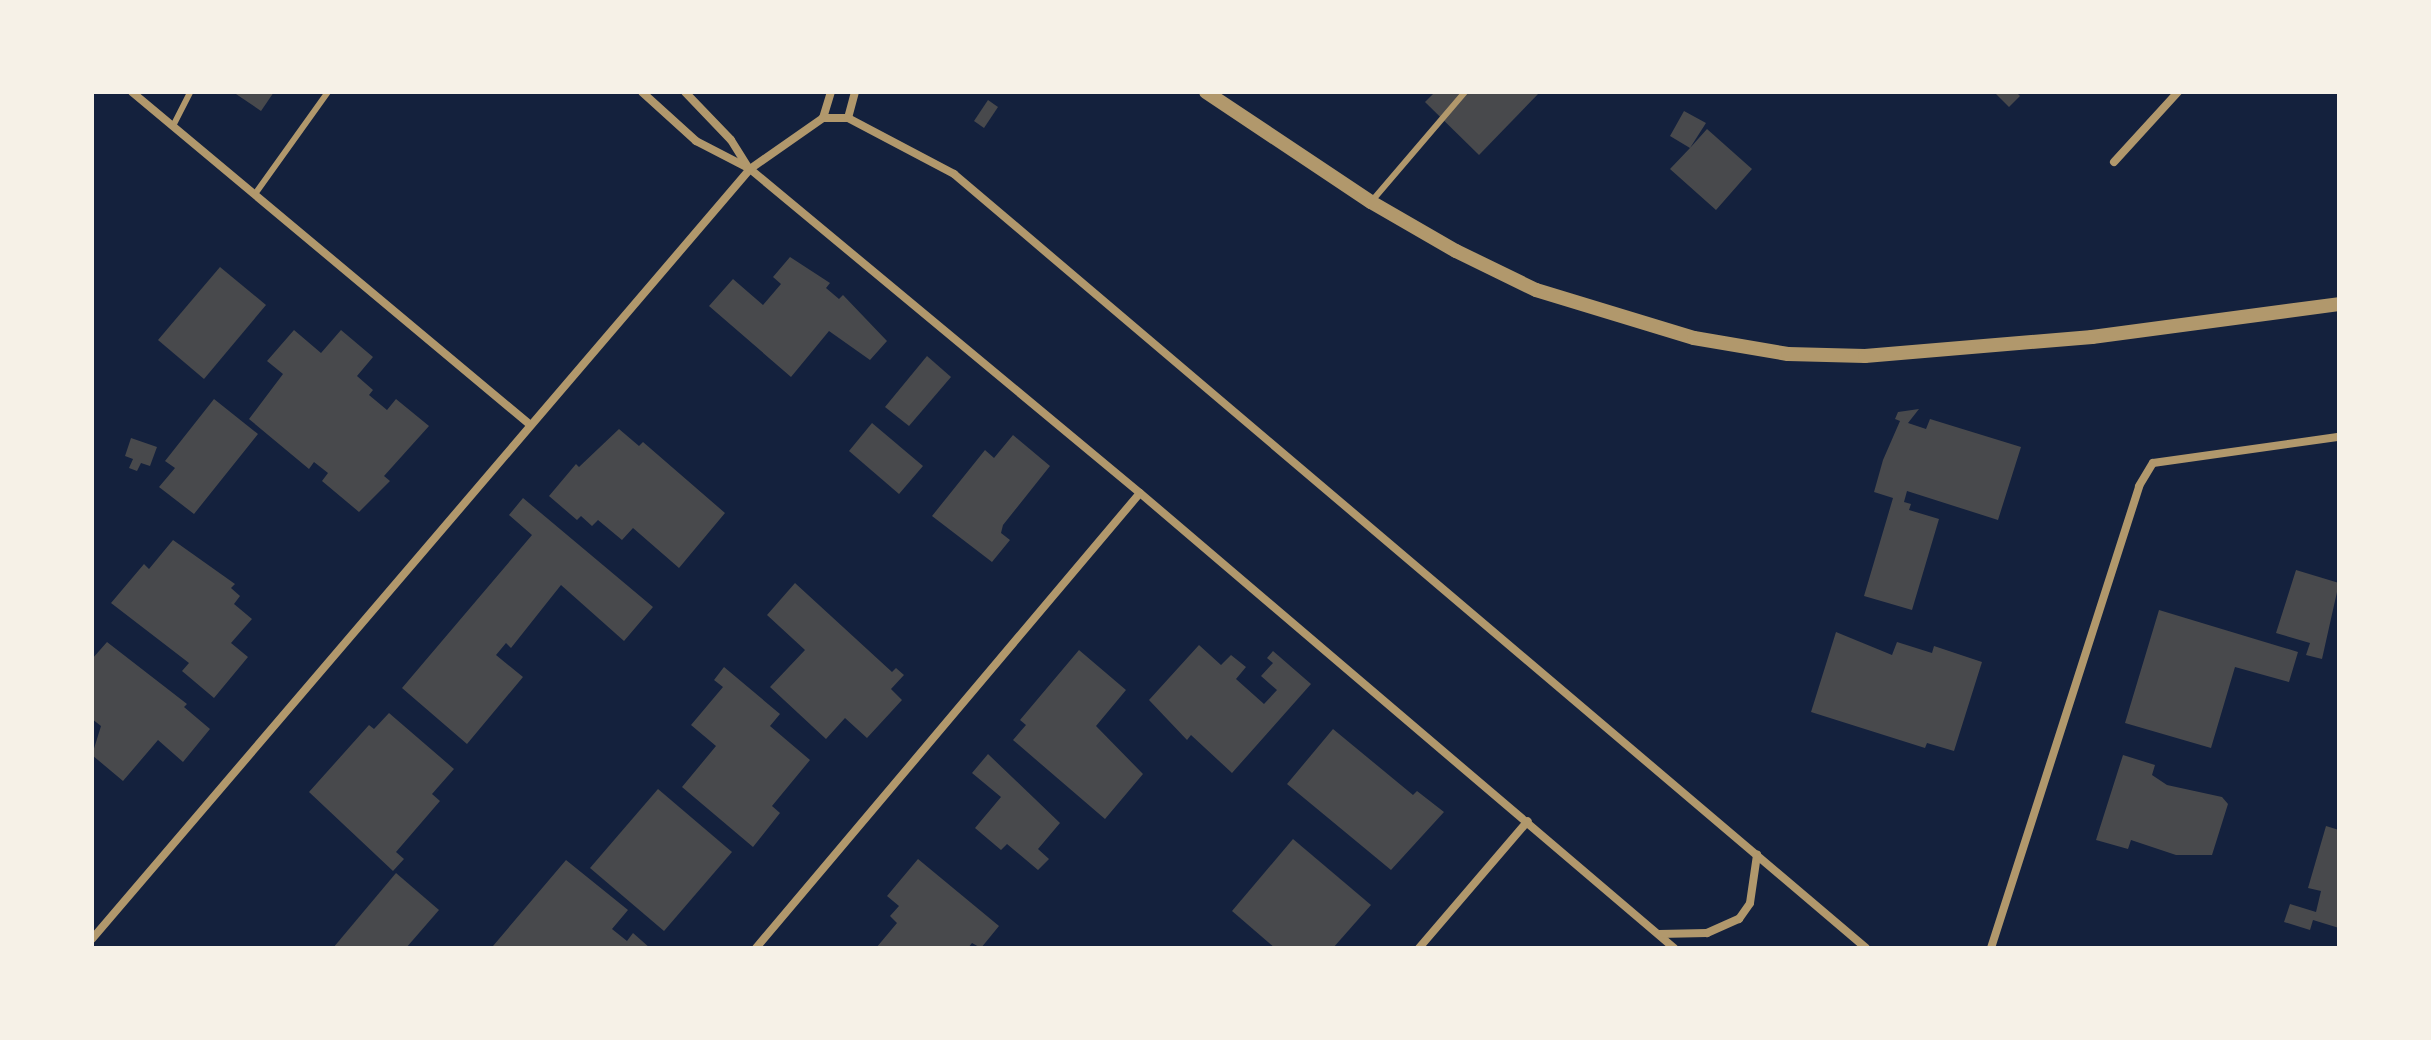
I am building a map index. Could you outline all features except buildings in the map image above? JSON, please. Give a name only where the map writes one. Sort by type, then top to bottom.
[{"type":"street","points":[[132,92],[528,423]]},
{"type":"street","points":[[642,92],[696,141],[750,169],[1140,493],[1674,948]]},
{"type":"street","points":[[685,92],[731,140],[750,169]]},
{"type":"street","points":[[823,118],[831,92]]},
{"type":"street","points":[[848,118],[855,92]]},
{"type":"street","points":[[1206,92],[1371,202],[1536,290],[1694,338],[1788,354],[1865,356],[2092,337],[2339,304]]},
{"type":"street","points":[[2114,162],[2178,92]]},
{"type":"street","points":[[92,939],[528,423],[750,169],[823,118],[848,118],[954,174],[1866,948]]},
{"type":"street","points":[[1991,948],[2139,486],[2153,463],[2179,456],[2339,437]]},
{"type":"street","points":[[756,948],[1140,493]]},
{"type":"street","points":[[1419,948],[1528,821]]},
{"type":"street","points":[[1658,934],[1707,933],[1739,919],[1750,903],[1757,855]]},
{"type":"lane","points":[[173,126],[190,92]]},
{"type":"lane","points":[[255,194],[328,92]]},
{"type":"lane","points":[[1371,202],[1465,92]]}]
